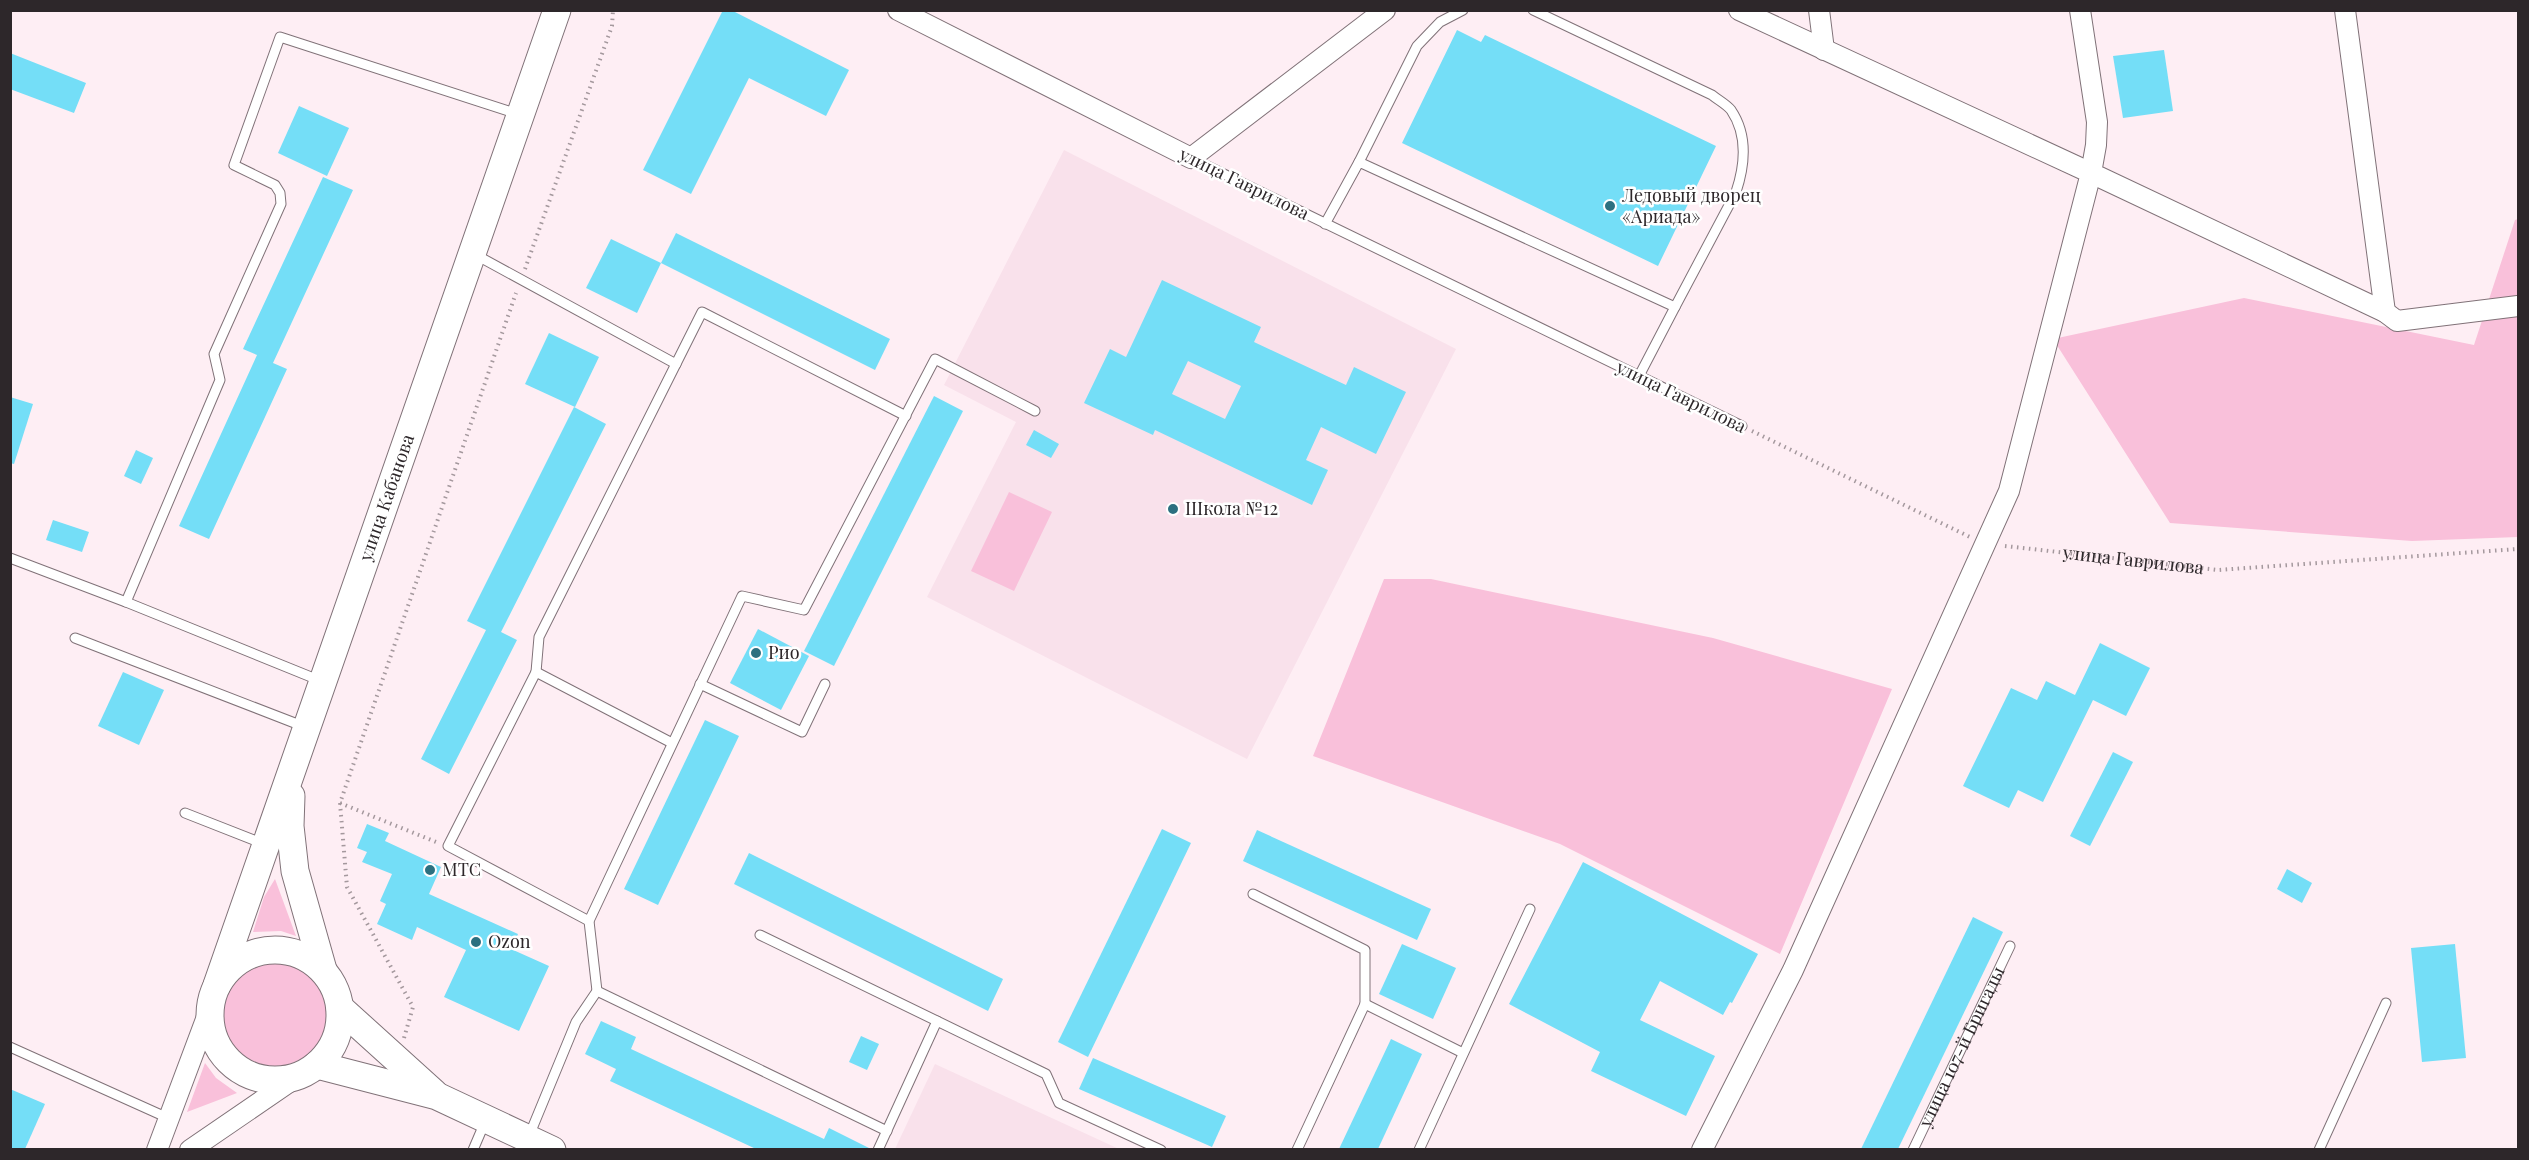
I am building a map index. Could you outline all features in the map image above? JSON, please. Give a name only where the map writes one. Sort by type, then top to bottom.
[{"type":"main road","name":"улица Кабанова","points":[[214,995],[557,10]]},
{"type":"main road","points":[[293,768],[290,826],[295,871],[323,970],[335,988],[340,1008],[339,1029],[332,1048],[308,1070],[276,1080],[254,1076],[234,1066],[220,1049],[211,1028],[214,995],[230,968],[247,956],[267,950],[287,951],[307,958],[323,970]]},
{"type":"main road","points":[[340,1008],[437,1096]]},
{"type":"main road","points":[[308,1070],[437,1096],[552,1149]]},
{"type":"street","name":"улица Гаврилова","points":[[898,10],[1191,158]]},
{"type":"street","points":[[1191,158],[1385,10]]},
{"type":"street","points":[[1739,10],[2091,173],[2385,312],[2397,321],[2518,306]]},
{"type":"street","points":[[1819,10],[1824,50]]},
{"type":"street","points":[[1702,1149],[1793,970],[2009,490],[2096,146],[2097,122],[2080,10]]},
{"type":"street","points":[[2344,10],[2385,312]]},
{"type":"street","name":"улица Кабанова","points":[[157,1149],[214,995]]},
{"type":"street","points":[[190,1149],[308,1070]]},
{"type":"lane","points":[[1325,224],[1418,46],[1440,22],[1463,10]]},
{"type":"lane","points":[[1533,10],[1712,95],[1730,109],[1739,128],[1744,151],[1742,172],[1736,192],[1639,376]]},
{"type":"lane","points":[[126,602],[220,380],[214,354],[281,204],[280,193],[275,185],[234,165],[280,37],[521,115]]},
{"type":"lane","name":"улица Гаврилова","points":[[1191,158],[1742,426]]},
{"type":"lane","points":[[1359,162],[1675,307]]},
{"type":"lane","points":[[473,253],[676,364]]},
{"type":"lane","points":[[590,921],[448,846],[536,672],[539,637],[702,312],[906,416]]},
{"type":"lane","points":[[528,1138],[576,1022],[597,991],[590,921],[742,596],[756,597],[804,610],[935,359],[1035,411]]},
{"type":"lane","points":[[10,558],[126,602],[323,682]]},
{"type":"lane","points":[[75,638],[307,728]]},
{"type":"lane","points":[[536,672],[672,743]]},
{"type":"lane","points":[[700,684],[802,732],[825,684]]},
{"type":"lane","points":[[185,813],[266,845]]},
{"type":"lane","points":[[1253,894],[1365,950],[1365,1004],[1297,1149]]},
{"type":"lane","points":[[1419,1149],[1530,909]]},
{"type":"lane","points":[[760,935],[1046,1074],[1059,1103],[1161,1149]]},
{"type":"lane","name":"улица 107-й Бригады","points":[[1913,1149],[2010,946]]},
{"type":"lane","points":[[597,991],[887,1131]]},
{"type":"lane","points":[[2319,1149],[2386,1003]]},
{"type":"lane","points":[[1365,1004],[1464,1053]]},
{"type":"lane","points":[[878,1149],[937,1021]]},
{"type":"lane","points":[[10,1047],[168,1118]]},
{"type":"lane","points":[[472,1149],[486,1119]]},
{"type":"path","points":[[403,1041],[413,1007],[347,887],[340,803],[490,364],[612,26],[613,10]]},
{"type":"path","name":"улица Гаврилова","points":[[1742,426],[1985,544],[2218,570],[2518,549]]},
{"type":"path","points":[[340,803],[448,846]]},
{"type":"shaded area","name":"Школа №12","points":[[1064,150],[1456,349],[1247,759],[927,597],[1016,422],[944,385]]},
{"type":"shaded area","points":[[2518,219],[2518,537],[2412,541],[2170,523],[2053,339],[2244,298],[2474,345],[2515,220]]},
{"type":"shaded area","points":[[1009,492],[1052,512],[1014,591],[971,571]]},
{"type":"shaded area","points":[[1384,579],[1431,579],[1713,638],[1892,689],[1780,954],[1560,844],[1313,756]]},
{"type":"shaded area","points":[[275,879],[296,936],[281,931],[253,932],[264,897]]},
{"type":"shaded area","points":[[275,962],[295,966],[312,977],[323,994],[327,1014],[323,1034],[312,1051],[295,1062],[275,1066],[255,1062],[238,1051],[227,1034],[223,1014],[227,994],[238,977],[255,966]]},
{"type":"shaded area","points":[[205,1063],[216,1078],[237,1093],[187,1112]]},
{"type":"shaded area","points":[[935,1064],[1119,1149],[895,1149]]},
{"type":"building","points":[[723,10],[731,10],[849,70],[826,116],[749,78],[691,194],[643,170]]},
{"type":"building","name":"Ледовый дворец «Ариада»","points":[[1457,30],[1481,42],[1485,35],[1716,146],[1658,266],[1402,143]]},
{"type":"building","points":[[2164,50],[2173,111],[2123,118],[2113,56]]},
{"type":"building","points":[[10,53],[86,83],[74,113],[10,89]]},
{"type":"building","points":[[299,106],[349,128],[327,176],[278,153]]},
{"type":"building","points":[[323,177],[353,190],[273,363],[287,369],[209,539],[179,526],[257,355],[243,349]]},
{"type":"building","points":[[676,233],[890,339],[875,370],[661,263]]},
{"type":"building","points":[[611,239],[661,263],[637,313],[586,288]]},
{"type":"building","points":[[1162,280],[1261,327],[1254,342],[1346,385],[1354,367],[1406,392],[1376,454],[1321,427],[1306,460],[1328,470],[1312,505],[1155,430],[1153,435],[1084,403],[1110,349],[1126,357]],"holes":[[[1188,361],[1241,386],[1225,419],[1172,394]]]},
{"type":"building","points":[[549,333],[599,357],[575,407],[525,384]]},
{"type":"building","points":[[934,396],[963,411],[834,666],[804,651]]},
{"type":"building","points":[[10,397],[33,404],[14,464],[10,463]]},
{"type":"building","points":[[574,407],[606,424],[501,632],[517,640],[449,774],[421,759],[486,630],[467,621]]},
{"type":"building","points":[[1034,430],[1059,444],[1051,458],[1026,445]]},
{"type":"building","points":[[136,450],[153,458],[141,484],[124,476]]},
{"type":"building","points":[[53,520],[89,532],[82,552],[46,540]]},
{"type":"building","points":[[758,629],[809,656],[781,710],[730,683]]},
{"type":"building","points":[[2100,643],[2150,668],[2126,716],[2093,700],[2043,802],[2018,790],[2009,808],[1963,786],[2011,688],[2037,700],[2046,681],[2075,695]]},
{"type":"building","points":[[123,672],[164,690],[139,745],[98,726]]},
{"type":"building","points":[[705,720],[739,736],[658,905],[624,889]]},
{"type":"building","points":[[2113,752],[2133,762],[2090,846],[2070,836]]},
{"type":"building","points":[[367,824],[389,833],[385,841],[441,867],[429,894],[518,934],[511,949],[549,966],[519,1031],[444,997],[466,950],[417,927],[412,940],[377,924],[386,904],[380,901],[392,874],[362,862],[367,852],[357,848]]},
{"type":"building","points":[[1162,829],[1191,843],[1088,1057],[1058,1042]]},
{"type":"building","points":[[1257,830],[1431,909],[1417,940],[1243,861]]},
{"type":"building","points":[[749,853],[1003,979],[988,1011],[734,884]]},
{"type":"building","points":[[1583,862],[1758,954],[1732,1003],[1730,1002],[1723,1015],[1660,981],[1640,1020],[1715,1056],[1686,1116],[1591,1071],[1600,1052],[1509,1004]]},
{"type":"building","points":[[2287,869],[2312,883],[2302,903],[2277,889]]},
{"type":"building","points":[[1973,917],[2003,932],[1898,1149],[1861,1149]]},
{"type":"building","points":[[1402,944],[1456,968],[1433,1019],[1379,994]]},
{"type":"building","points":[[2455,944],[2466,1058],[2422,1062],[2411,948]]},
{"type":"building","points":[[601,1021],[636,1037],[631,1049],[824,1139],[829,1128],[871,1149],[756,1149],[610,1081],[616,1069],[585,1054]]},
{"type":"building","points":[[861,1036],[879,1044],[867,1070],[849,1062]]},
{"type":"building","points":[[1391,1039],[1422,1054],[1378,1149],[1339,1149]]},
{"type":"building","points":[[1093,1058],[1226,1116],[1212,1147],[1079,1089]]},
{"type":"building","points":[[10,1089],[45,1104],[25,1149],[10,1149]]},
{"type":"place","name":"Ледовый дворец «Ариада»","points":[[1610,206]]},
{"type":"place","name":"Школа №12","points":[[1173,509]]},
{"type":"place","name":"Рио","points":[[756,653]]},
{"type":"place","name":"МТС","points":[[430,870]]},
{"type":"place","name":"Ozon","points":[[476,942]]}]
